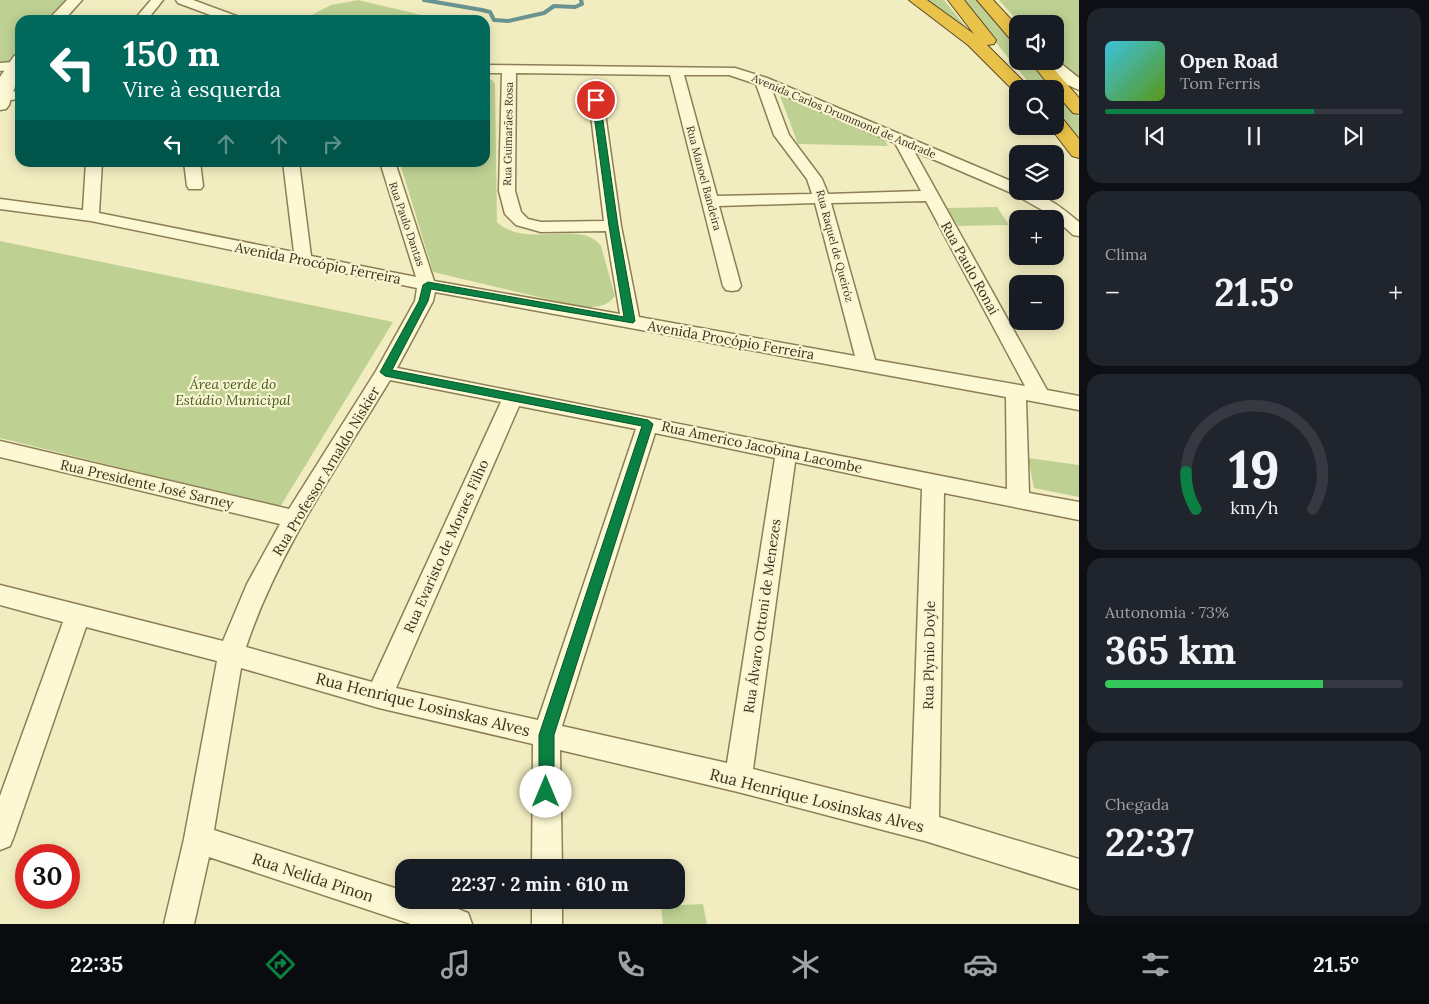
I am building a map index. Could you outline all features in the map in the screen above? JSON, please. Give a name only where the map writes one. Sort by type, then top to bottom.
[{"type":"highway","points":[[917,0],[974,41],[1013,80]]},
{"type":"highway","points":[[956,0],[1021,80]]},
{"type":"highway","points":[[985,0],[1009,28]]},
{"type":"highway","points":[[1046,70],[1079,109]]},
{"type":"highway","points":[[1064,133],[1079,152]]},
{"type":"street","points":[[61,15],[75,0]]},
{"type":"street","points":[[144,15],[157,0]]},
{"type":"street","points":[[182,0],[212,15]]},
{"type":"street","points":[[998,15],[1009,25]]},
{"type":"street","points":[[1,101],[11,64]]},
{"type":"street","name":"Avenida Carlos Drummond de Andrade","points":[[490,69],[730,72],[762,80],[1009,187]]},
{"type":"street","name":"Rua Guimarães Rosa","points":[[509,70],[507,191],[513,214],[522,222],[541,227],[613,226]]},
{"type":"street","points":[[1058,70],[1079,85]]},
{"type":"street","name":"Rua Manoel Bandeira","points":[[676,71],[732,286]]},
{"type":"street","name":"Rua Raquel de Queiróz","points":[[762,80],[786,143],[812,173],[821,197],[867,365]]},
{"type":"street","points":[[1,101],[15,97]]},
{"type":"street","points":[[596,100],[613,226],[630,321]]},
{"type":"street","name":"Rua Paulo Ronai","points":[[900,139],[1041,397]]},
{"type":"street","points":[[91,216],[94,167]]},
{"type":"street","points":[[193,167],[195,186]]},
{"type":"street","points":[[291,167],[303,258]]},
{"type":"street","name":"Rua Paulo Dantas","points":[[389,167],[428,285]]},
{"type":"street","points":[[711,200],[930,196]]},
{"type":"street","name":"Avenida Carlos Drummond de Andrade","points":[[1035,200],[1057,212],[1079,231]]},
{"type":"street","name":"Avenida Procópio Ferreira","points":[[0,204],[91,216],[428,285],[1079,403]]},
{"type":"street","name":"Rua Professor Arnaldo Niskier","points":[[179,924],[198,839],[231,654],[243,619],[259,584],[294,519],[385,372],[424,301],[428,285]]},
{"type":"street","name":"Rua Americo Jacobina Lacombe","points":[[385,372],[1079,511]]},
{"type":"street","points":[[1016,392],[1018,498]]},
{"type":"street","name":"Rua Evaristo de Moraes Filho","points":[[379,696],[513,397]]},
{"type":"street","points":[[546,859],[546,735],[648,424]]},
{"type":"street","name":"Rua Presidente José Sarney","points":[[0,449],[294,519]]},
{"type":"street","name":"Rua Álvaro Ottoni de Menezes","points":[[738,779],[786,452]]},
{"type":"street","name":"Rua Plynio Doyle","points":[[925,827],[933,483]]},
{"type":"street","name":"Rua Henrique Losinskas Alves","points":[[0,594],[231,654],[379,696],[738,779],[925,827],[1079,874]]},
{"type":"street","points":[[0,836],[78,614]]},
{"type":"street","name":"Rua Nelida Pinon","points":[[198,839],[457,924]]},
{"type":"street","points":[[546,909],[546,924]]},
{"type":"green space","points":[[0,0],[68,0],[54,15],[15,15],[15,56],[8,63],[0,63]]},
{"type":"green space","points":[[358,0],[422,15],[312,15],[331,5]]},
{"type":"green space","points":[[922,0],[944,0],[970,32]]},
{"type":"green space","points":[[961,0],[979,0],[1009,36],[1009,59]]},
{"type":"green space","points":[[999,0],[1079,0],[1079,82],[1064,69],[1064,15],[1012,15]]},
{"type":"green space","points":[[1018,70],[1039,70],[1047,80],[1027,80]]},
{"type":"green space","points":[[490,79],[495,84],[497,222],[509,230],[523,234],[567,233],[580,234],[592,238],[601,246],[615,296],[604,305],[581,307],[433,272],[401,167],[490,167]]},
{"type":"green space","points":[[779,93],[885,140],[888,146],[798,144]]},
{"type":"green space","points":[[1064,100],[1079,117],[1079,144],[1064,126]]},
{"type":"green space","points":[[997,207],[1009,225],[958,226],[947,208]]},
{"type":"green space","name":"Área verde do Estádio Municipal","points":[[0,241],[393,322],[280,507],[0,438]]},
{"type":"green space","points":[[1028,458],[1079,465],[1079,497],[1034,488]]},
{"type":"green space","points":[[703,904],[707,924],[663,924],[661,909],[685,909],[685,905]]},
{"type":"waterway","points":[[424,0],[482,10],[490,12],[494,20],[508,21],[544,13],[554,6],[575,7],[582,4],[581,0]]},
{"type":"route","points":[[546,792],[546,735],[648,424],[385,372],[424,301],[428,285],[630,321],[613,226],[596,100]]}]
